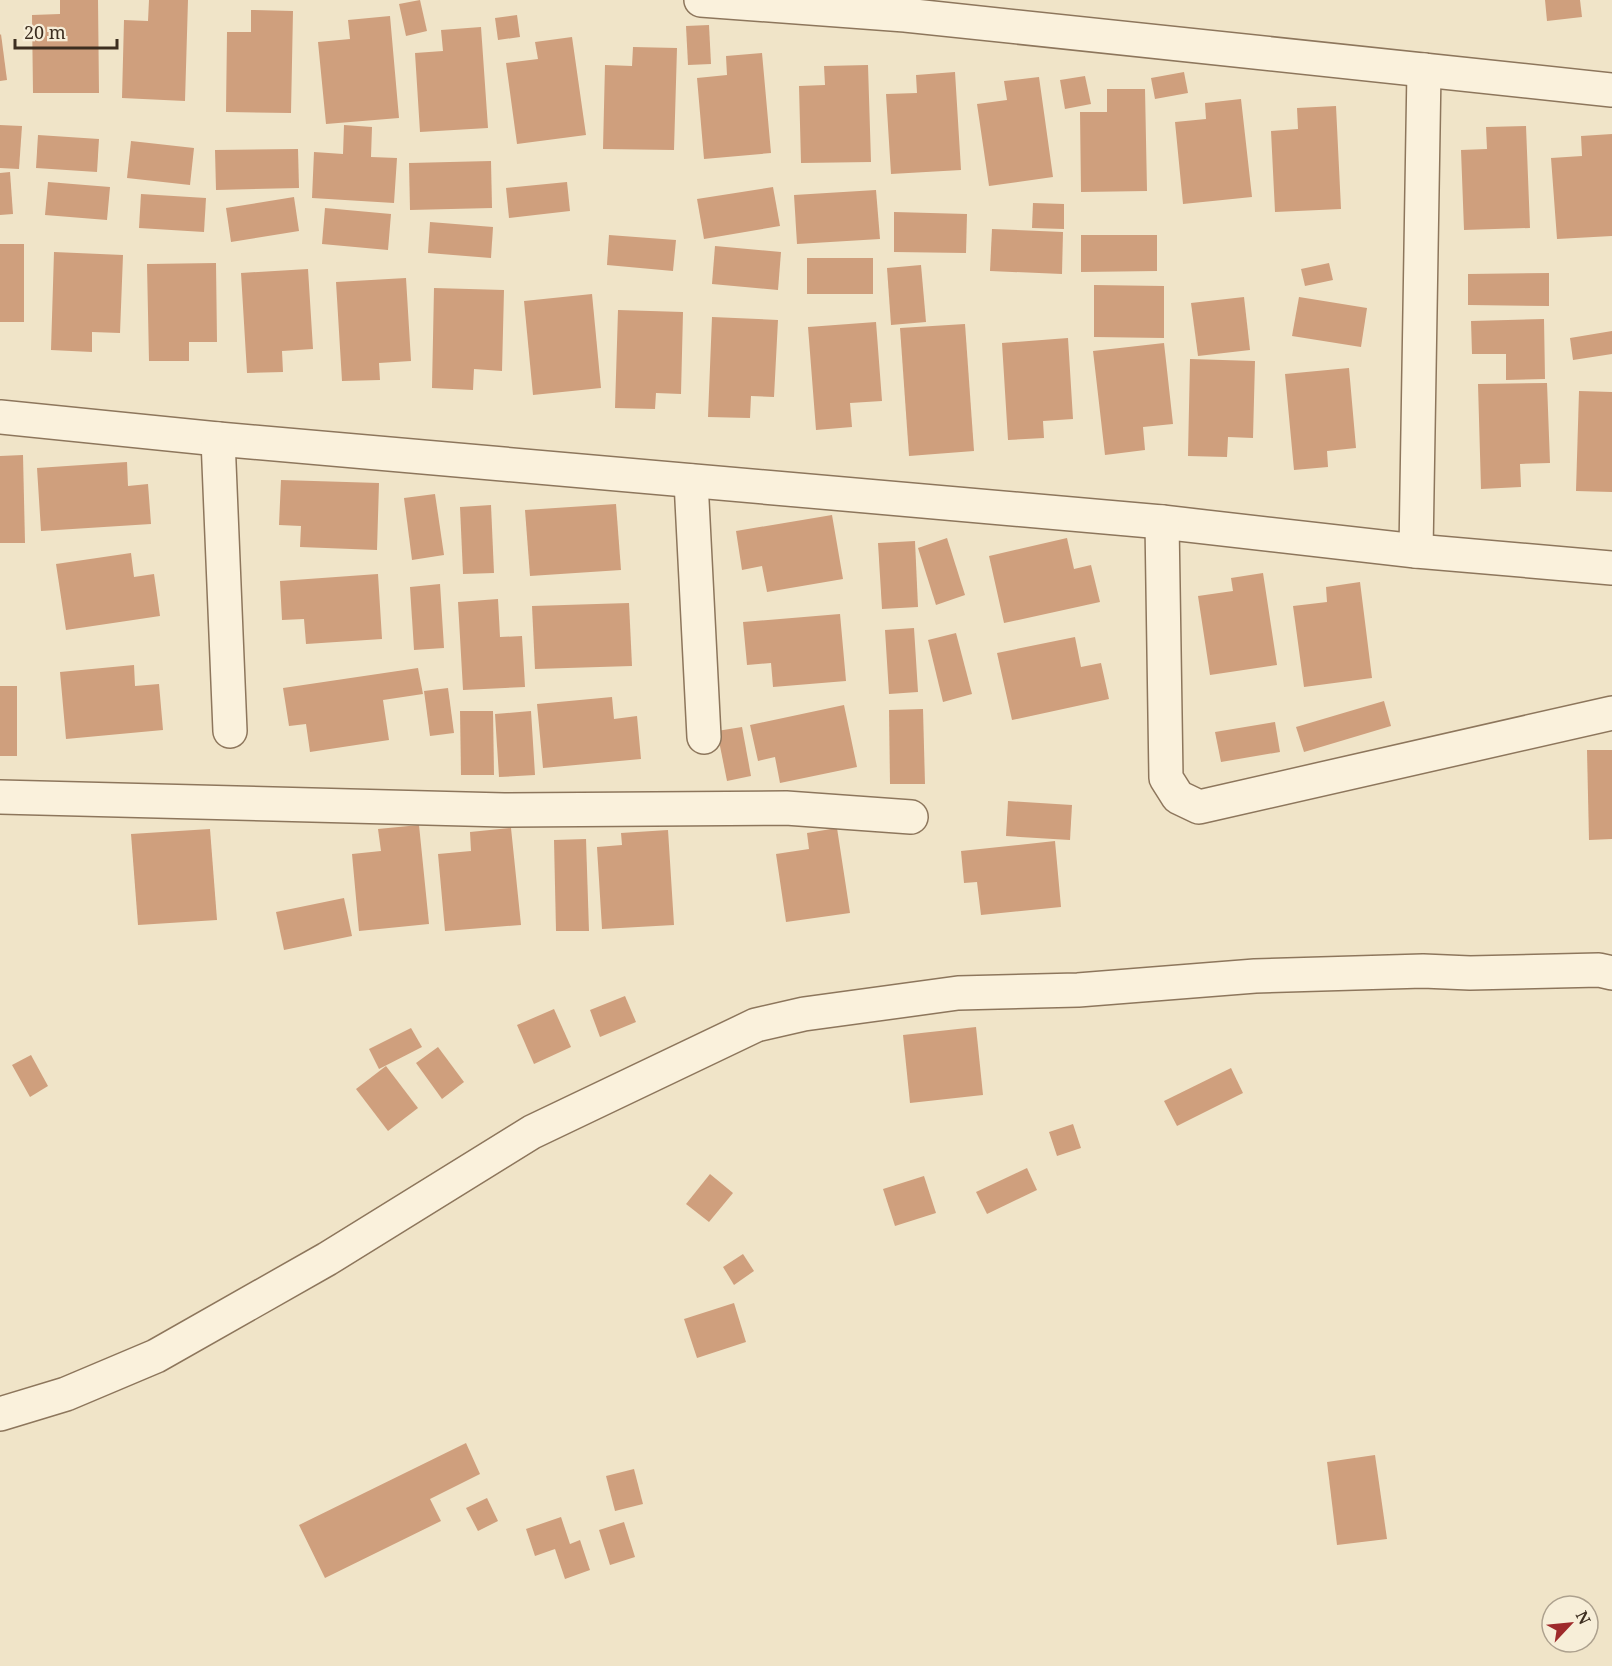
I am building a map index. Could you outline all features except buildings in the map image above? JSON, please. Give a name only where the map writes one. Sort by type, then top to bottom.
[{"type":"street","points":[[701,0],[904,8],[1612,90]]},
{"type":"street","points":[[1416,551],[1424,70]]},
{"type":"street","points":[[0,417],[218,439],[1162,522],[1416,551],[1612,568]]},
{"type":"street","points":[[218,439],[230,731]]},
{"type":"street","points":[[690,481],[704,737]]},
{"type":"street","points":[[1162,522],[1166,778],[1178,797],[1199,807],[1612,713]]},
{"type":"street","points":[[0,796],[504,810],[786,808],[910,817]]},
{"type":"street","points":[[0,1414],[66,1394],[156,1356],[327,1259],[532,1132],[756,1025],[804,1014],[958,993],[1078,990],[1255,976],[1423,971],[1470,973],[1599,970],[1612,973]]}]
